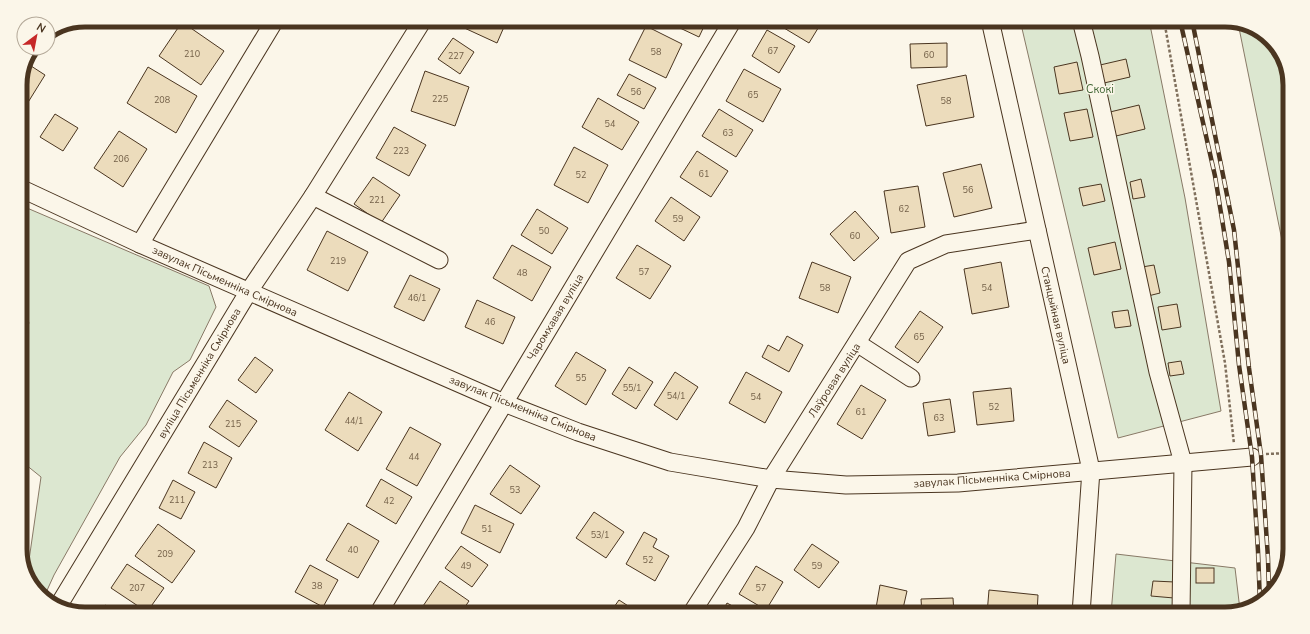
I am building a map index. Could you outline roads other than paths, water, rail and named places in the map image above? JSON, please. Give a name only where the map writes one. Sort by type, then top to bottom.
[{"type":"street","points":[[140,244],[271,27]]},
{"type":"street","name":"вуліца Пісьменніка Смірнова","points":[[61,602],[249,291],[313,196],[418,27]]},
{"type":"street","name":"Чаромхавая вуліца","points":[[382,607],[729,27]]},
{"type":"street","name":"Станцыйная вуліца","points":[[992,27],[1092,470],[1082,607]]},
{"type":"street","points":[[1083,27],[1158,372],[1184,462],[1181,607]]},
{"type":"street","name":"завулак Пісьменніка Смірнова","points":[[27,191],[140,244],[504,403],[578,432],[670,462],[771,479],[846,485],[943,483],[1244,458]]},
{"type":"street","points":[[313,196],[439,260]]},
{"type":"street","name":"Лаўровая вуліца","points":[[695,607],[746,528],[771,479],[858,343],[908,261],[946,244],[1037,230]]},
{"type":"street","points":[[858,343],[911,378]]},
{"type":"railway","points":[[1182,27],[1215,176],[1229,262],[1239,365],[1252,457],[1260,595]]},
{"type":"railway","points":[[1193,27],[1234,230],[1249,368],[1261,455],[1269,587]]},
{"type":"park label","name":"Скокі","points":[[1100,89]]}]
